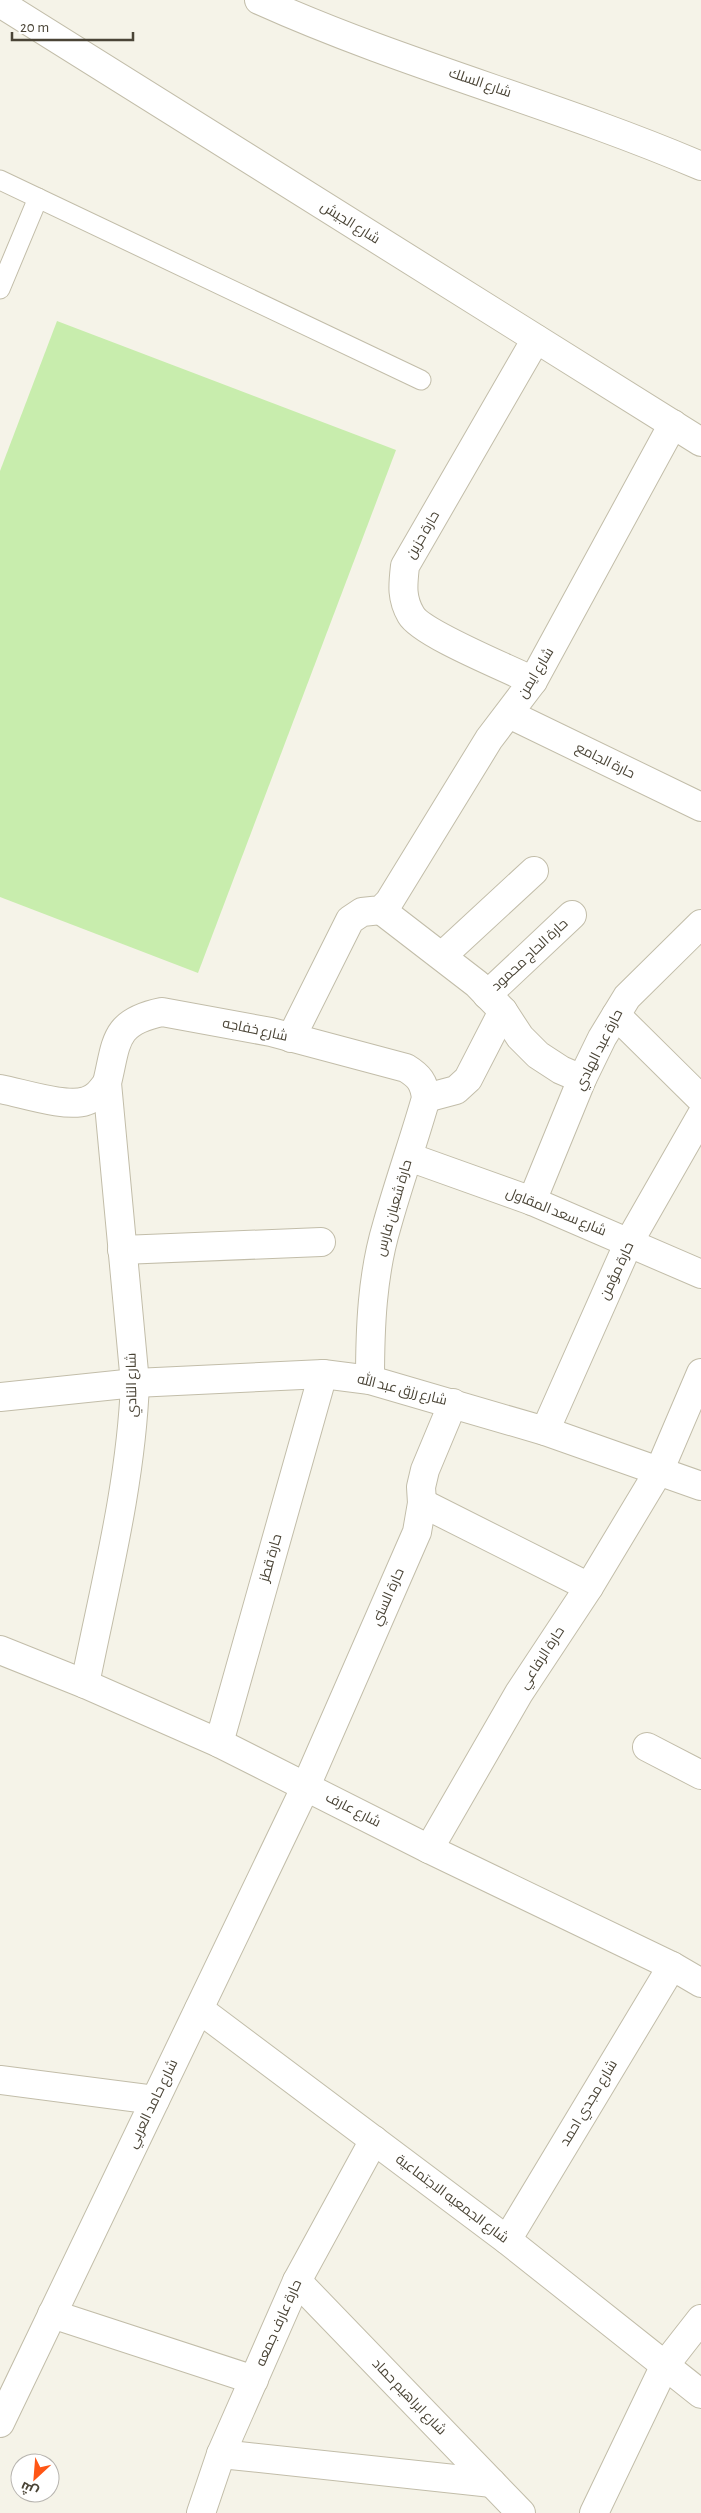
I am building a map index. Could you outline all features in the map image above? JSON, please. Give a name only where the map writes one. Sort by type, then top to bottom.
[{"type":"street","name":"شارع السلك","points":[[259,0],[373,47],[543,104],[701,166]]},
{"type":"street","name":"شارع الجيش","points":[[0,3],[701,442]]},
{"type":"street","name":"حارة حزين","points":[[534,681],[432,631],[411,616],[402,592],[405,566],[536,339]]},
{"type":"street","name":"شارع ايمن","points":[[380,910],[389,902],[489,739],[534,681],[672,424]]},
{"type":"street","name":"حارة الجامع","points":[[510,714],[701,807]]},
{"type":"street","points":[[442,956],[534,872]]},
{"type":"street","points":[[291,1038],[350,920],[362,912],[380,910],[477,984],[495,1003],[520,1037],[538,1055],[560,1070],[582,1079]]},
{"type":"street","name":"حارة الحاج محمود","points":[[426,1098],[456,1090],[468,1079],[495,1003],[572,915]]},
{"type":"street","name":"حارة عبد الهادي","points":[[532,1201],[582,1079],[616,1015],[627,997],[701,924]]},
{"type":"street","name":"شارع خفاجه","points":[[107,1083],[114,1045],[117,1039],[133,1022],[146,1015],[162,1012],[291,1038],[406,1068],[419,1076],[425,1087],[426,1098]]},
{"type":"street","points":[[616,1015],[701,1099]]},
{"type":"street","points":[[0,1088],[74,1103],[87,1101],[99,1094],[107,1083]]},
{"type":"street","name":"شارع النادي","points":[[85,1684],[129,1466],[135,1383],[107,1083]]},
{"type":"street","name":"حارة شعبان فارس","points":[[370,1380],[370,1340],[375,1281],[386,1226],[426,1098]]},
{"type":"street","name":"حارة مؤمن","points":[[545,1431],[629,1242],[701,1116]]},
{"type":"street","name":"شارع سعد المقاول","points":[[409,1157],[532,1201],[701,1274]]},
{"type":"street","points":[[122,1250],[322,1242]]},
{"type":"street","name":"حارة الرفاعي","points":[[428,1849],[519,1693],[589,1587],[660,1470],[701,1373]]},
{"type":"street","name":"شارع رزق عبد الله","points":[[0,1397],[135,1383],[323,1374],[370,1380],[452,1403],[545,1431],[701,1486]]},
{"type":"street","name":"حارة قطز","points":[[219,1743],[323,1374]]},
{"type":"street","name":"حارة السني","points":[[306,1786],[417,1532],[422,1503],[421,1487],[425,1470],[452,1403]]},
{"type":"street","points":[[422,1503],[589,1587]]},
{"type":"street","name":"شارع عارف","points":[[0,1650],[85,1684],[219,1743],[428,1849],[672,1966],[701,1983]]},
{"type":"street","points":[[647,1747],[701,1775]]},
{"type":"street","name":"شارع حامد العربي","points":[[0,2423],[306,1786]]},
{"type":"street","name":"شارع مجدي احمد","points":[[507,2240],[672,1966]]},
{"type":"street","name":"شارع الجمعيه الاجتماعية","points":[[199,2009],[507,2240],[701,2394]]},
{"type":"street","points":[[0,2080],[155,2100]]},
{"type":"street","name":"حارة عارف جمعه","points":[[201,2513],[221,2454],[297,2281],[374,2140]]},
{"type":"street","name":"شارع ابراهيم حماد","points":[[297,2281],[521,2513]]},
{"type":"street","points":[[52,2314],[254,2380]]},
{"type":"street","points":[[594,2513],[665,2365],[701,2320]]},
{"type":"street","points":[[221,2454],[492,2483]]},
{"type":"lane","points":[[0,180],[421,380]]},
{"type":"lane","points":[[0,289],[38,198]]},
{"type":"green space","points":[[57,321],[396,450],[198,973],[0,897],[0,471]]}]
